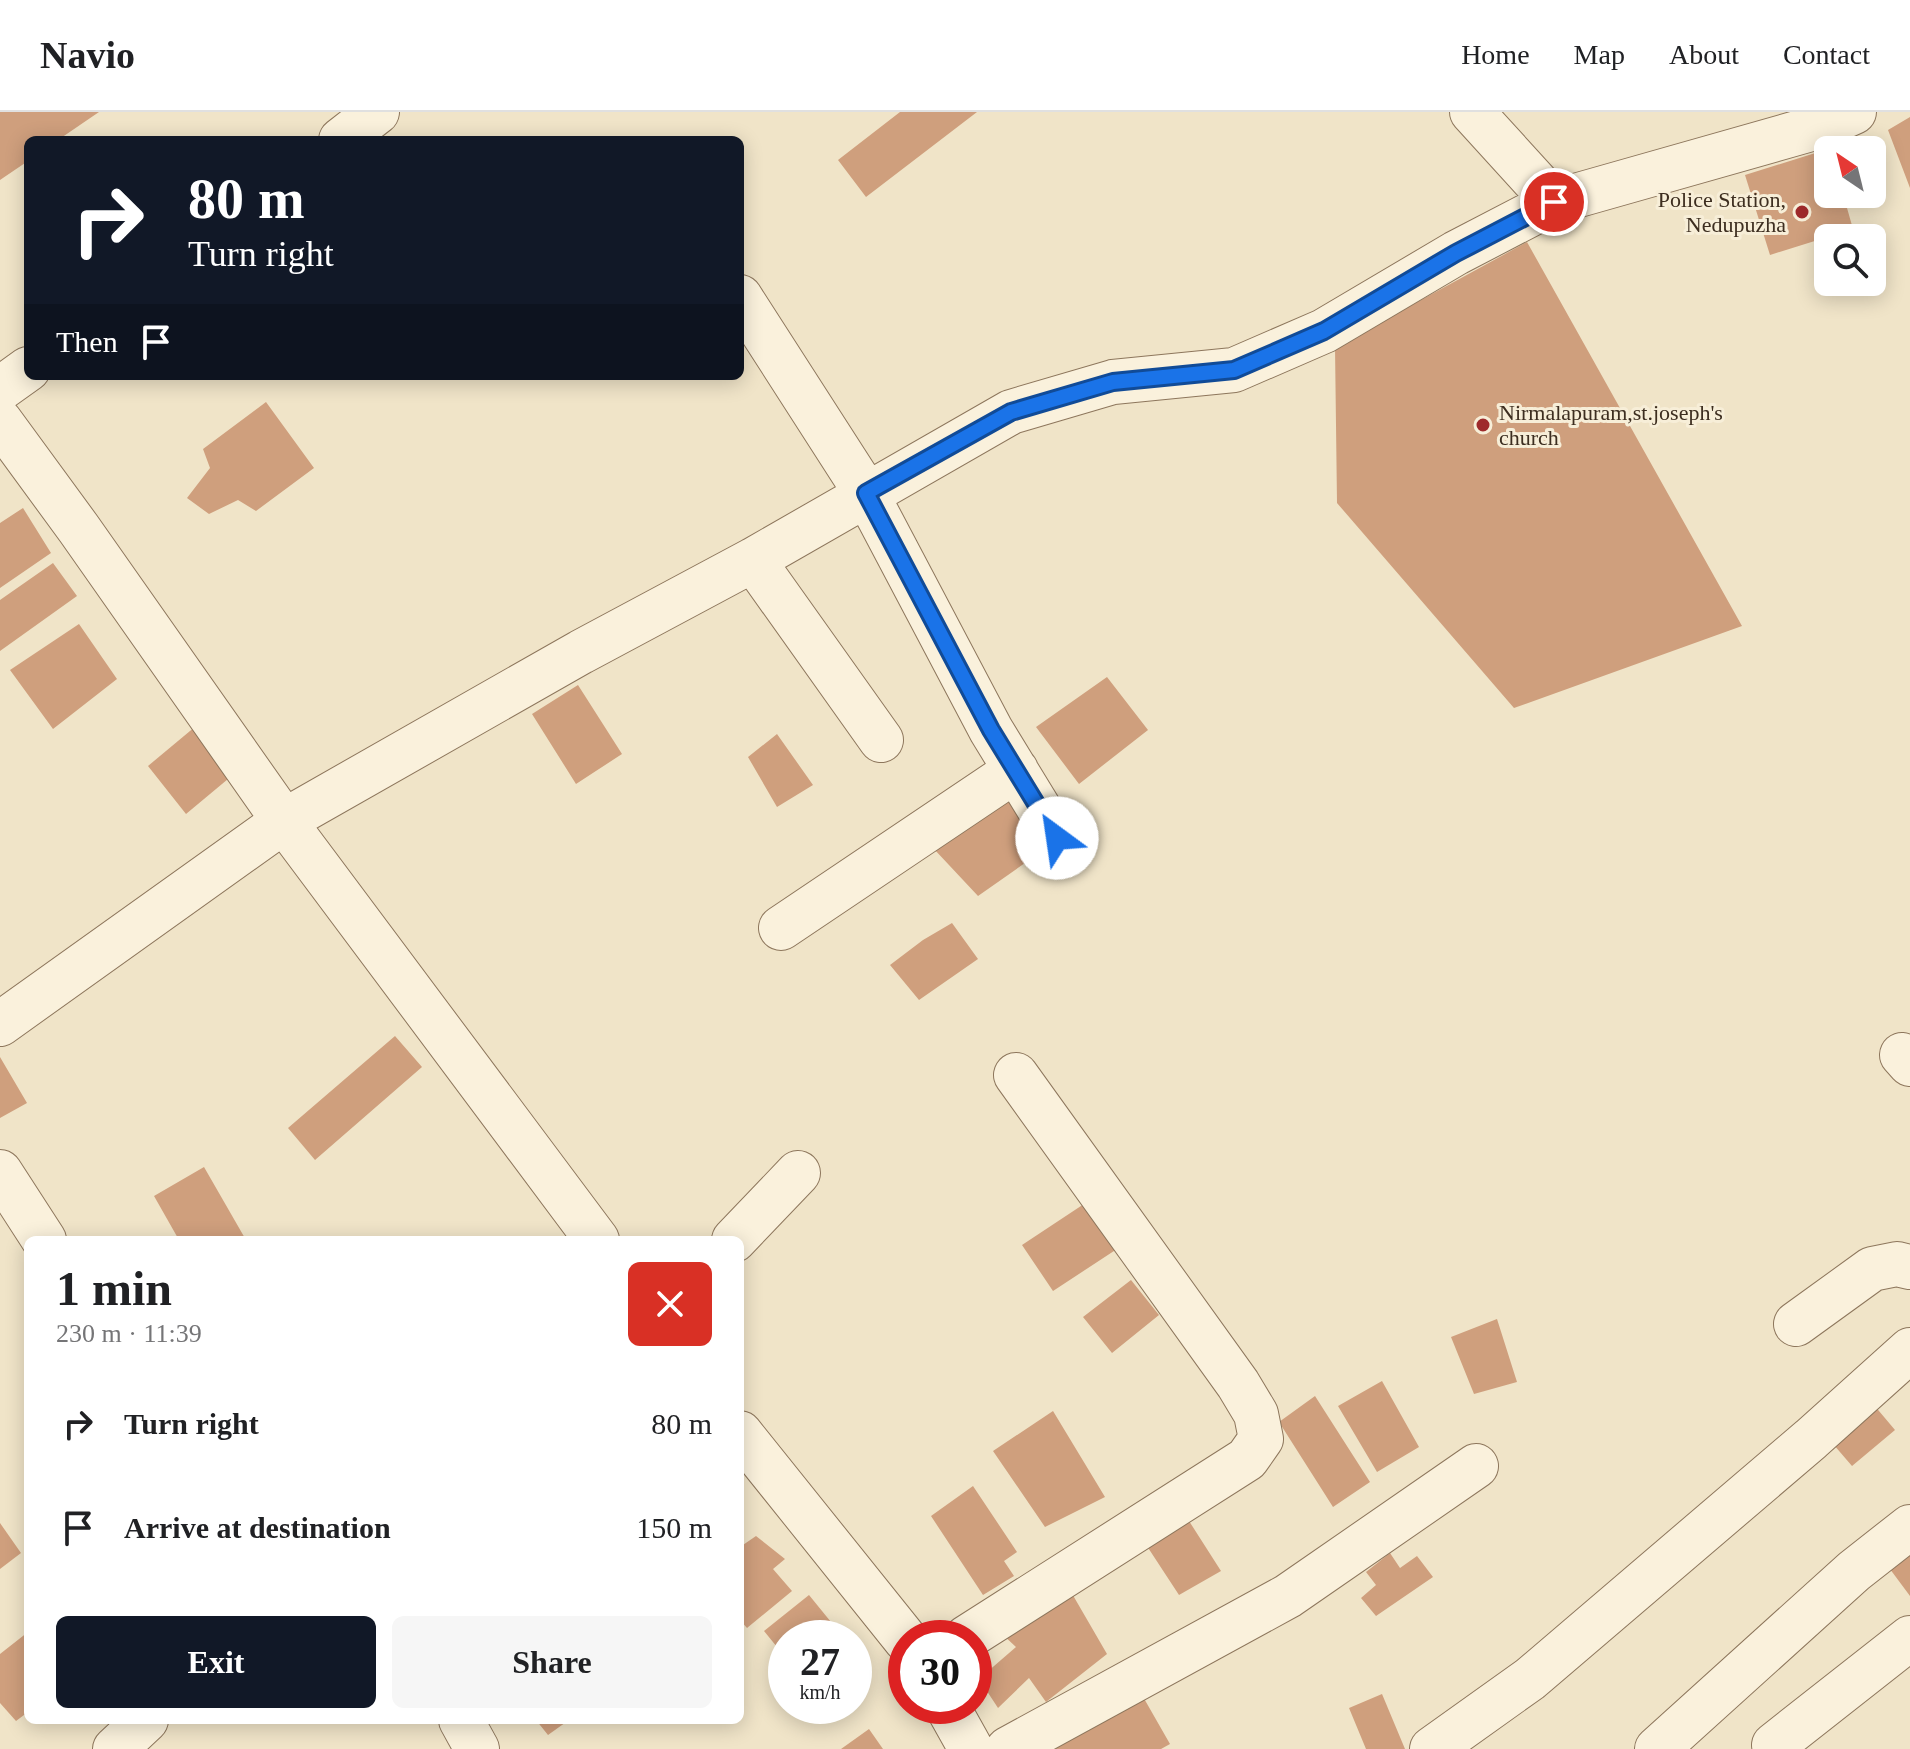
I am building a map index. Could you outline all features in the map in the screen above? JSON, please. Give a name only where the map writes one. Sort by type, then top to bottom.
[{"type":"street","points":[[346,136],[377,112]]},
{"type":"street","points":[[1472,112],[1554,202]]},
{"type":"street","points":[[0,1024],[284,821],[581,652],[753,560],[1011,412],[1113,382],[1234,370],[1324,331],[1456,253],[1554,202],[1825,125],[1854,112]]},
{"type":"street","points":[[744,303],[866,493],[991,730],[1057,838]]},
{"type":"street","points":[[0,389],[24,372]]},
{"type":"street","points":[[0,421],[284,821],[594,1236]]},
{"type":"street","points":[[753,560],[881,740]]},
{"type":"street","points":[[781,928],[1016,770]]},
{"type":"street","points":[[992,1621],[1247,1459],[1261,1439],[1256,1414],[1238,1384],[1016,1075]]},
{"type":"street","points":[[0,1172],[41,1236]]},
{"type":"street","points":[[738,1236],[798,1173]]},
{"type":"street","points":[[1796,1324],[1872,1269],[1897,1264],[1910,1267]]},
{"type":"street","points":[[1432,1749],[1530,1679],[1910,1350]]},
{"type":"street","points":[[744,1438],[890,1620]]},
{"type":"street","points":[[1008,1749],[1288,1596],[1476,1466]]},
{"type":"street","points":[[1657,1749],[1854,1571],[1910,1527]]},
{"type":"street","points":[[1774,1745],[1910,1638]]},
{"type":"street","points":[[115,1749],[142,1724]]},
{"type":"street","points":[[463,1724],[477,1749]]},
{"type":"street","points":[[957,1724],[971,1749]]},
{"type":"building","points":[[0,112],[99,112],[64,136],[24,136],[24,164],[0,180]]},
{"type":"building","points":[[900,112],[977,112],[866,197],[838,160]]},
{"type":"building","points":[[1910,117],[1910,188],[1888,130]]},
{"type":"building","name":"Police Station, Nedupuzha","points":[[1814,153],[1814,208],[1847,208],[1852,224],[1814,224],[1814,241],[1770,255],[1745,175]]},
{"type":"building","name":"Nirmalapuram,st.joseph's church","points":[[1527,242],[1742,626],[1514,708],[1337,503],[1335,347]]},
{"type":"building","points":[[266,402],[314,468],[256,511],[238,500],[209,514],[187,498],[210,468],[203,449]]},
{"type":"building","points":[[23,508],[51,553],[0,588],[0,523]]},
{"type":"building","points":[[53,563],[77,596],[0,651],[0,600]]},
{"type":"building","points":[[79,624],[117,679],[53,729],[10,670]]},
{"type":"building","points":[[1107,677],[1148,730],[1079,784],[1036,727]]},
{"type":"building","points":[[578,685],[622,754],[576,784],[532,714]]},
{"type":"building","points":[[196,726],[228,779],[186,814],[148,766]]},
{"type":"building","points":[[777,734],[813,785],[777,807],[748,757]]},
{"type":"building","points":[[1005,792],[1045,849],[978,896],[934,849]]},
{"type":"building","points":[[952,923],[978,959],[919,1000],[890,965]]},
{"type":"building","points":[[395,1036],[422,1067],[315,1160],[288,1128]]},
{"type":"building","points":[[0,1057],[27,1103],[0,1118]]},
{"type":"building","points":[[204,1167],[244,1236],[177,1236],[154,1196]]},
{"type":"building","points":[[1087,1202],[1117,1249],[1053,1291],[1022,1245]]},
{"type":"building","points":[[1131,1280],[1159,1315],[1112,1353],[1083,1317]]},
{"type":"building","points":[[1497,1319],[1517,1382],[1474,1394],[1451,1337]]},
{"type":"building","points":[[1382,1381],[1419,1447],[1377,1472],[1338,1406]]},
{"type":"building","points":[[1863,1392],[1895,1430],[1852,1466],[1821,1430]]},
{"type":"building","points":[[1315,1396],[1370,1482],[1333,1507],[1279,1422]]},
{"type":"building","points":[[1053,1411],[1105,1497],[1045,1527],[993,1451]]},
{"type":"building","points":[[973,1486],[1017,1552],[1004,1561],[1014,1576],[983,1595],[931,1516]]},
{"type":"building","points":[[1182,1510],[1221,1571],[1179,1595],[1141,1537]]},
{"type":"building","points":[[0,1523],[21,1553],[0,1569]]},
{"type":"building","points":[[1910,1534],[1910,1596],[1884,1561]]},
{"type":"building","points":[[756,1536],[785,1559],[773,1569],[792,1591],[747,1628],[744,1625],[744,1544]]},
{"type":"building","points":[[1390,1553],[1400,1568],[1417,1556],[1433,1577],[1376,1616],[1361,1598],[1376,1585],[1366,1572]]},
{"type":"building","points":[[1067,1585],[1107,1654],[1046,1702],[1029,1678],[998,1708],[992,1699],[992,1668],[1016,1647],[1001,1633]]},
{"type":"building","points":[[809,1595],[829,1620],[778,1620]]},
{"type":"building","points":[[24,1635],[24,1715],[16,1721],[0,1703],[0,1654]]},
{"type":"building","points":[[1138,1688],[1170,1744],[1161,1749],[1052,1749]]},
{"type":"building","points":[[1382,1694],[1405,1749],[1366,1749],[1349,1708]]},
{"type":"building","points":[[539,1724],[563,1724],[548,1735]]},
{"type":"building","points":[[869,1729],[883,1749],[841,1749]]},
{"type":"place","name":"Police Station, Nedupuzha","points":[[1802,212]]},
{"type":"place","name":"Nirmalapuram,st.joseph's church","points":[[1483,425]]},
{"type":"route","points":[[1057,838],[991,730],[866,493],[1011,412],[1113,382],[1234,370],[1324,331],[1456,253],[1554,202]]}]
